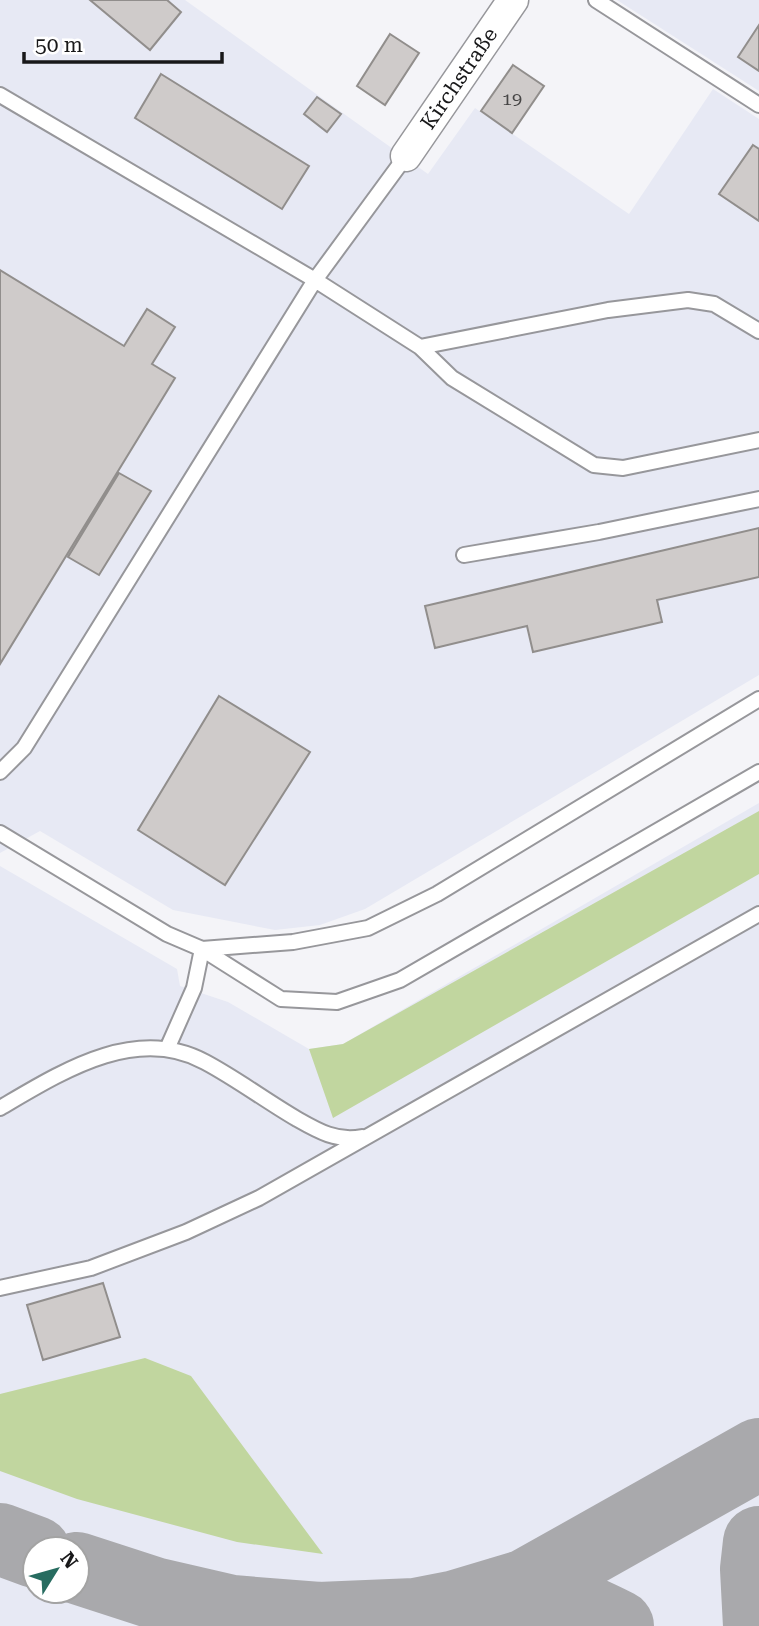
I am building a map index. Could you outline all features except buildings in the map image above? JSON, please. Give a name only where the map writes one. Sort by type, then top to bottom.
[{"type":"street","name":"Kirchstraße","points":[[406,156],[513,0]]},
{"type":"lane","points":[[596,0],[759,105]]},
{"type":"lane","points":[[0,95],[315,280],[420,347],[452,378],[594,465],[623,468],[759,440]]},
{"type":"lane","points":[[0,772],[24,748],[315,280],[406,156]]},
{"type":"lane","points":[[420,347],[608,310],[688,300],[714,304],[759,331]]},
{"type":"lane","points":[[464,555],[598,532],[759,499]]},
{"type":"lane","points":[[202,949],[293,942],[368,928],[437,894],[759,699]]},
{"type":"lane","points":[[0,833],[167,934],[202,949],[281,999],[337,1002],[400,980],[759,772]]},
{"type":"lane","points":[[0,1288],[90,1268],[187,1232],[259,1198],[759,914]]},
{"type":"lane","points":[[167,1049],[194,988],[202,949]]},
{"type":"lane","points":[[0,1108],[96,1057],[135,1049],[167,1049],[203,1061],[318,1131],[345,1140],[373,1134]]},
{"type":"shaded area","points":[[0,0],[185,0],[428,174],[475,108],[629,214],[713,89],[759,119],[759,675],[365,909],[320,925],[275,930],[173,910],[40,831],[0,853]]},
{"type":"shaded area","points":[[617,0],[759,0],[759,91]]},
{"type":"shaded area","points":[[759,803],[759,1626],[0,1626],[0,866],[177,969],[180,986],[228,1002],[309,1049],[343,1044]]},
{"type":"green space","points":[[759,811],[759,874],[333,1118],[309,1049],[343,1044]]},
{"type":"green space","points":[[145,1358],[191,1376],[323,1554],[237,1542],[77,1499],[0,1471],[0,1394]]},
{"type":"taxiway","points":[[91,1573],[154,1593],[232,1611],[319,1618],[415,1614],[456,1606],[526,1585],[759,1454]]},
{"type":"taxiway","points":[[0,1539],[21,1547]]},
{"type":"taxiway","points":[[759,1542],[756,1569],[759,1626]]},
{"type":"taxiway","points":[[499,1593],[546,1597],[575,1606],[618,1626]]}]
